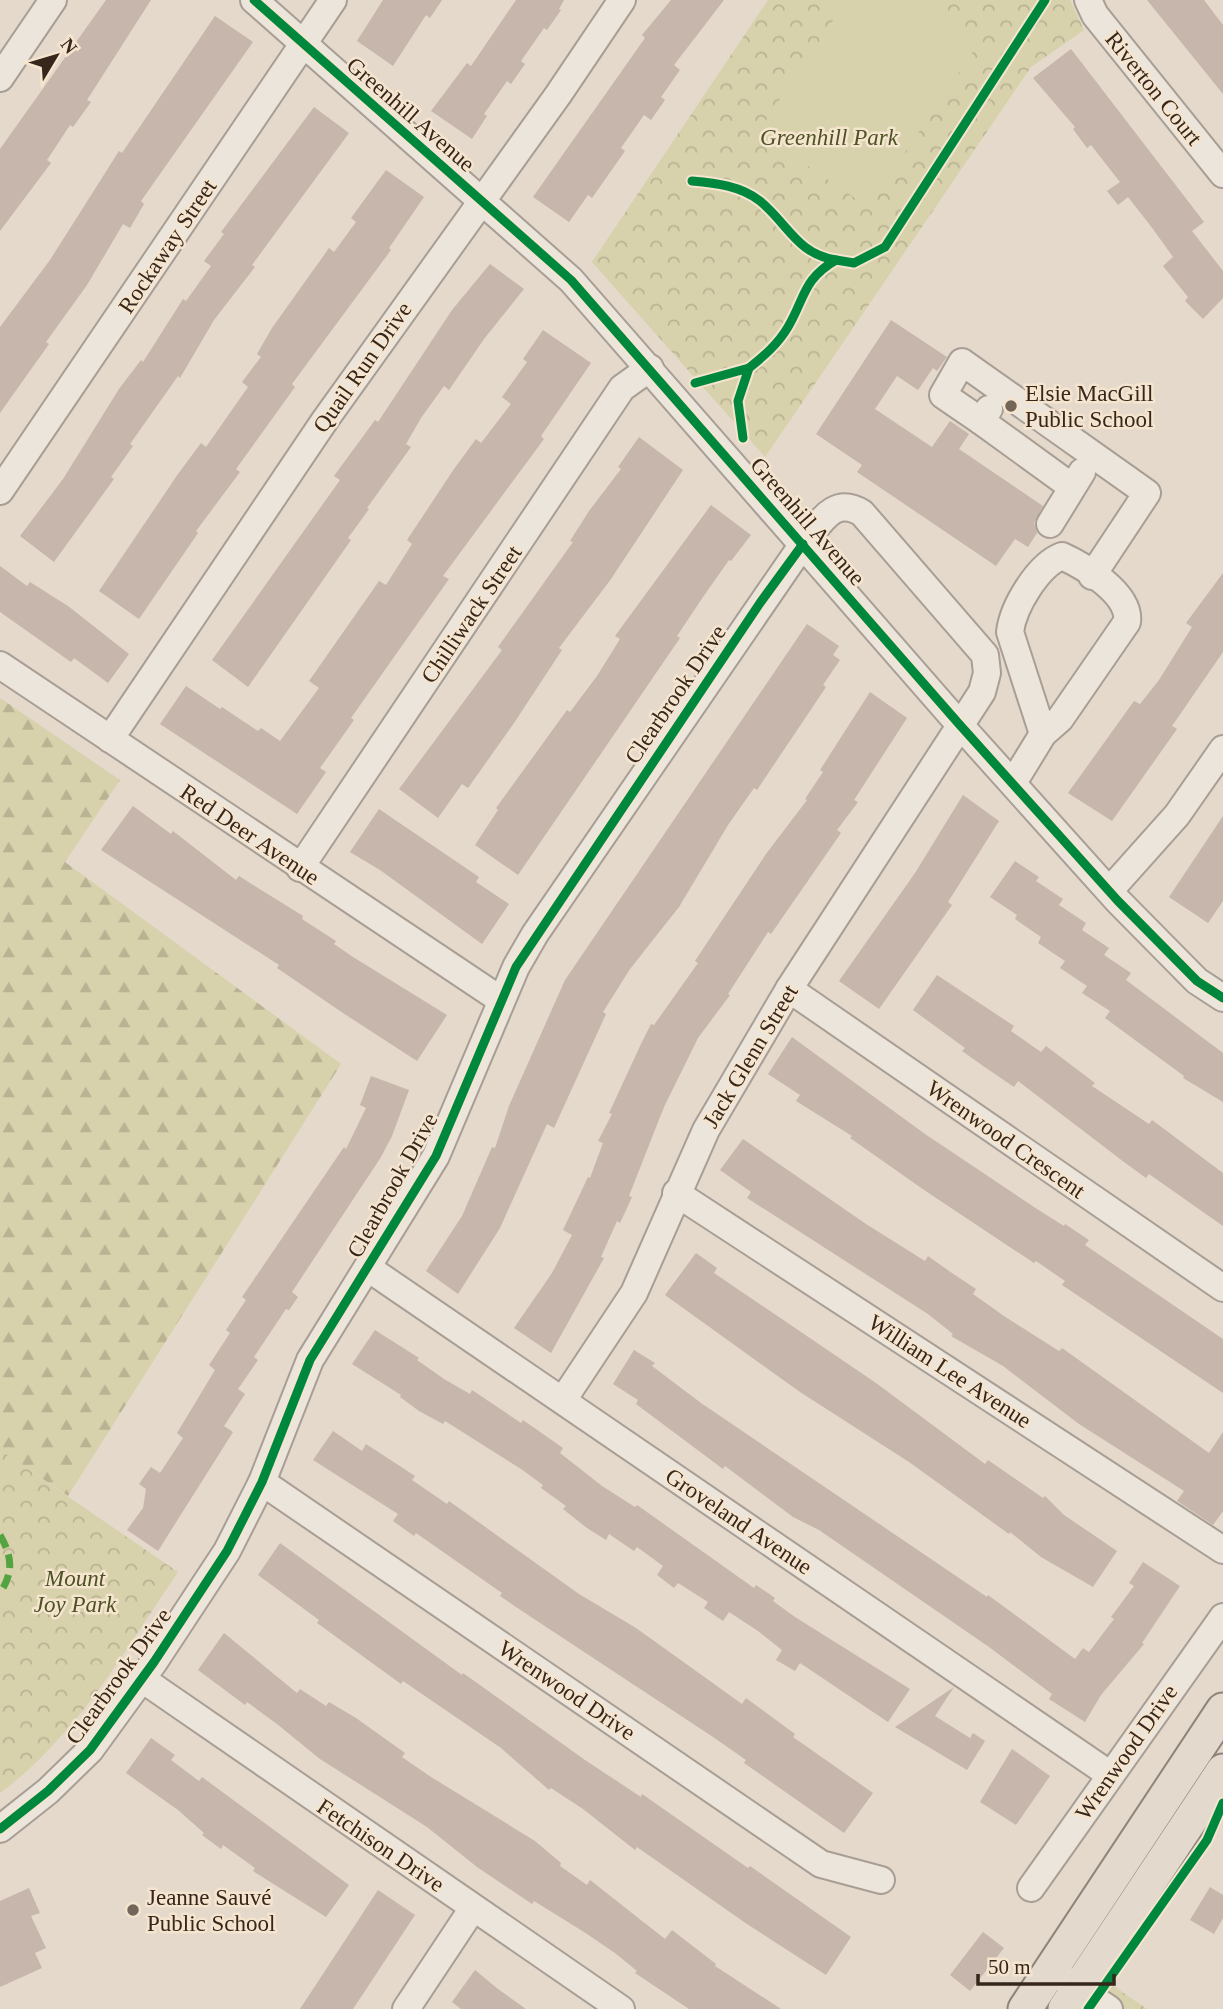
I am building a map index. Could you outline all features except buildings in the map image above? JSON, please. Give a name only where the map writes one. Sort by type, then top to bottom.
[{"type":"main road","points":[[1024,2009],[1223,1710]]},
{"type":"main road","points":[[1072,1999],[1223,1771]]},
{"type":"street","points":[[0,78],[53,0]]},
{"type":"street","name":"Greenhill Avenue","points":[[254,0],[571,280],[959,724],[1196,981],[1223,998]]},
{"type":"street","name":"Rockaway Street","points":[[0,491],[333,0]]},
{"type":"street","name":"Quail Run Drive","points":[[110,739],[325,420],[558,95],[622,0]]},
{"type":"street","name":"Riverton Court","points":[[1088,0],[1095,15],[1223,174]]},
{"type":"street","points":[[1072,487],[943,395],[962,362],[1147,493],[1092,576]]},
{"type":"street","name":"Chilliwack Street","points":[[300,867],[622,388],[649,368]]},
{"type":"street","points":[[981,421],[1001,390]]},
{"type":"street","points":[[1022,452],[1044,420]]},
{"type":"street","points":[[1050,524],[1093,456]]},
{"type":"street","name":"Clearbrook Drive","points":[[0,1829],[71,1770],[90,1750],[221,1562],[262,1482],[310,1360],[436,1156],[501,1000],[536,934],[803,544],[833,510],[845,505],[862,513],[985,655],[987,673],[982,692],[959,724]]},
{"type":"street","points":[[1013,783],[1043,734],[1065,713],[1127,622],[1128,613],[1122,601],[1062,556],[1049,561],[1012,617],[1010,632],[1024,684],[1043,734]]},
{"type":"street","name":"Red Deer Avenue","points":[[0,665],[501,1000]]},
{"type":"street","points":[[1024,684],[1065,713]]},
{"type":"street","name":"Jack Glenn Street","points":[[563,1400],[634,1293],[654,1254],[676,1193],[706,1130],[789,989],[959,724]]},
{"type":"street","points":[[1110,890],[1177,815],[1223,750]]},
{"type":"street","name":"Wrenwood Crescent","points":[[789,989],[1223,1288]]},
{"type":"street","name":"William Lee Avenue","points":[[676,1193],[1223,1550]]},
{"type":"street","name":"Groveland Avenue","points":[[368,1268],[1109,1774]]},
{"type":"street","name":"Wrenwood Drive","points":[[262,1482],[821,1864],[881,1880]]},
{"type":"street","name":"Wrenwood Drive","points":[[1031,1888],[1109,1774],[1223,1617]]},
{"type":"street","name":"Fetchison Drive","points":[[142,1679],[621,2009]]},
{"type":"street","points":[[406,2009],[473,1908]]},
{"type":"street","points":[[1051,1970],[1072,1999],[1109,2009]]},
{"type":"green space","name":"Greenhill Park","points":[[768,0],[1070,0],[1084,30],[1031,67],[765,457],[592,262]]},
{"type":"green space","points":[[847,0],[923,0],[981,40],[868,207],[758,132]]},
{"type":"green space","points":[[0,698],[120,780],[65,862],[341,1064],[68,1496],[0,1450]]},
{"type":"green space","name":"Mount Joy Park","points":[[0,1450],[178,1572],[119,1661],[76,1719],[28,1770],[0,1793]]},
{"type":"green space","points":[[1109,1983],[1147,2009],[1092,2009]]},
{"type":"marked path","points":[[0,1535],[10,1564],[8,1578],[0,1593]]},
{"type":"cycle path","points":[[254,0],[571,280],[959,724],[1118,901],[1197,981],[1223,998]]},
{"type":"cycle path","points":[[836,260],[854,263],[885,247],[1045,0]]},
{"type":"cycle path","points":[[692,181],[728,186],[753,196],[770,210],[802,245],[823,257],[836,260],[817,274],[784,333],[749,368]]},
{"type":"cycle path","points":[[695,383],[749,368],[738,401],[743,438]]},
{"type":"cycle path","points":[[0,1829],[48,1791],[90,1750],[154,1662],[227,1551],[262,1482],[310,1360],[436,1156],[516,967],[760,603],[803,544]]},
{"type":"cycle path","points":[[1088,2009],[1207,1840],[1223,1803]]},
{"type":"place","name":"Elsie MacGill Public School","points":[[1011,406]]},
{"type":"place","name":"Jeanne Sauvé Public School","points":[[133,1910]]}]
